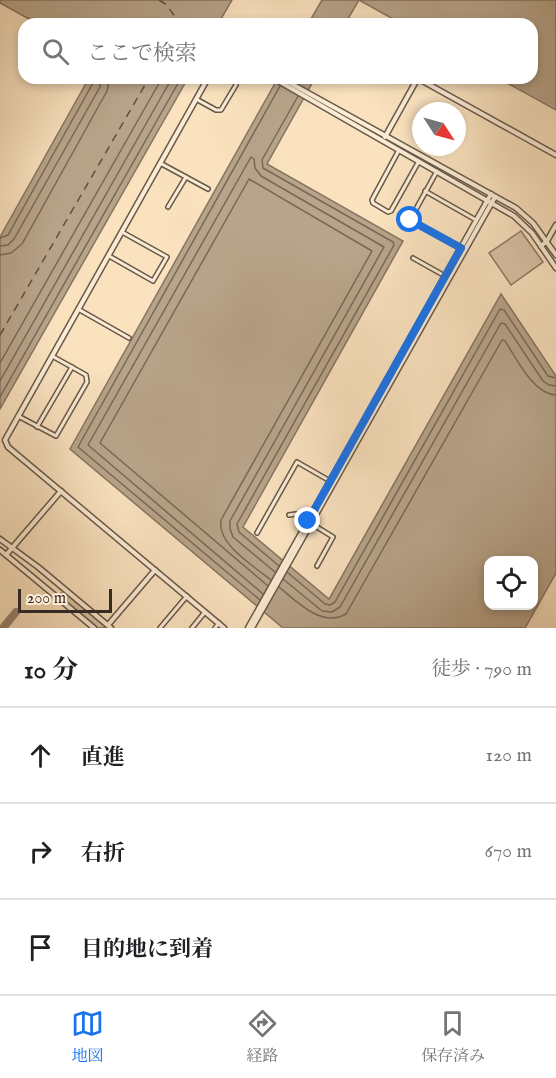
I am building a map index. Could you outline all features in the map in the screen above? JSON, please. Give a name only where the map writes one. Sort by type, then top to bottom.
[{"type":"street","points":[[205,84],[18,416],[6,438],[6,444],[224,628]]},
{"type":"street","points":[[196,99],[216,110],[221,110],[236,84]]},
{"type":"street","points":[[285,84],[385,135],[525,215],[556,255]]},
{"type":"street","points":[[291,84],[382,141],[490,201],[520,221],[556,268]]},
{"type":"street","points":[[382,141],[414,84]]},
{"type":"street","points":[[429,84],[556,155]]},
{"type":"street","points":[[399,150],[372,200],[388,212],[391,211],[419,161]]},
{"type":"street","points":[[160,163],[208,189]]},
{"type":"street","points":[[436,171],[410,220],[461,248]]},
{"type":"street","points":[[168,207],[186,177]]},
{"type":"street","points":[[425,191],[477,220]]},
{"type":"street","points":[[250,628],[493,195]]},
{"type":"street","points":[[425,316],[445,276],[490,201]]},
{"type":"street","points":[[541,246],[556,225]]},
{"type":"street","points":[[108,256],[153,281],[167,257],[122,232]]},
{"type":"street","points":[[413,258],[445,276]]},
{"type":"street","points":[[78,309],[129,338]]},
{"type":"street","points":[[18,416],[52,436],[57,434],[88,378],[52,356]]},
{"type":"street","points":[[38,427],[72,367]]},
{"type":"street","points":[[309,523],[330,481],[365,422]]},
{"type":"street","points":[[257,533],[297,462],[330,481]]},
{"type":"street","points":[[6,555],[61,491]]},
{"type":"street","points":[[289,515],[296,514],[333,537],[317,566]]},
{"type":"street","points":[[0,540],[110,627],[155,570]]},
{"type":"street","points":[[0,550],[94,628]]},
{"type":"street","points":[[160,628],[187,596]]},
{"type":"street","points":[[192,628],[205,612]]},
{"type":"street","points":[[215,628],[219,623]]},
{"type":"shaded area","points":[[521,231],[543,262],[511,285],[489,253]]},
{"type":"shaded area","points":[[61,593],[68,595],[107,628],[97,628],[59,596]]},
{"type":"water","points":[[0,0],[232,0],[222,18],[27,18],[0,3]]},
{"type":"water","points":[[322,0],[359,0],[348,18],[312,18]]},
{"type":"water","points":[[359,0],[556,0],[556,110],[509,84],[538,84],[538,18],[391,18]]},
{"type":"water","points":[[86,84],[185,84],[0,409],[0,237]]},
{"type":"water","points":[[275,84],[312,84],[267,164],[403,241],[243,527],[329,599],[501,294],[556,376],[556,573],[538,605],[538,556],[484,556],[484,610],[535,610],[525,628],[283,628],[70,449]]},
{"type":"ferry route","points":[[159,0],[167,5],[176,18]]},
{"type":"ferry route","points":[[0,335],[146,84]]},
{"type":"taxiway","points":[[3,628],[16,612]]},
{"type":"route","points":[[308,521],[461,248],[410,220]]}]
